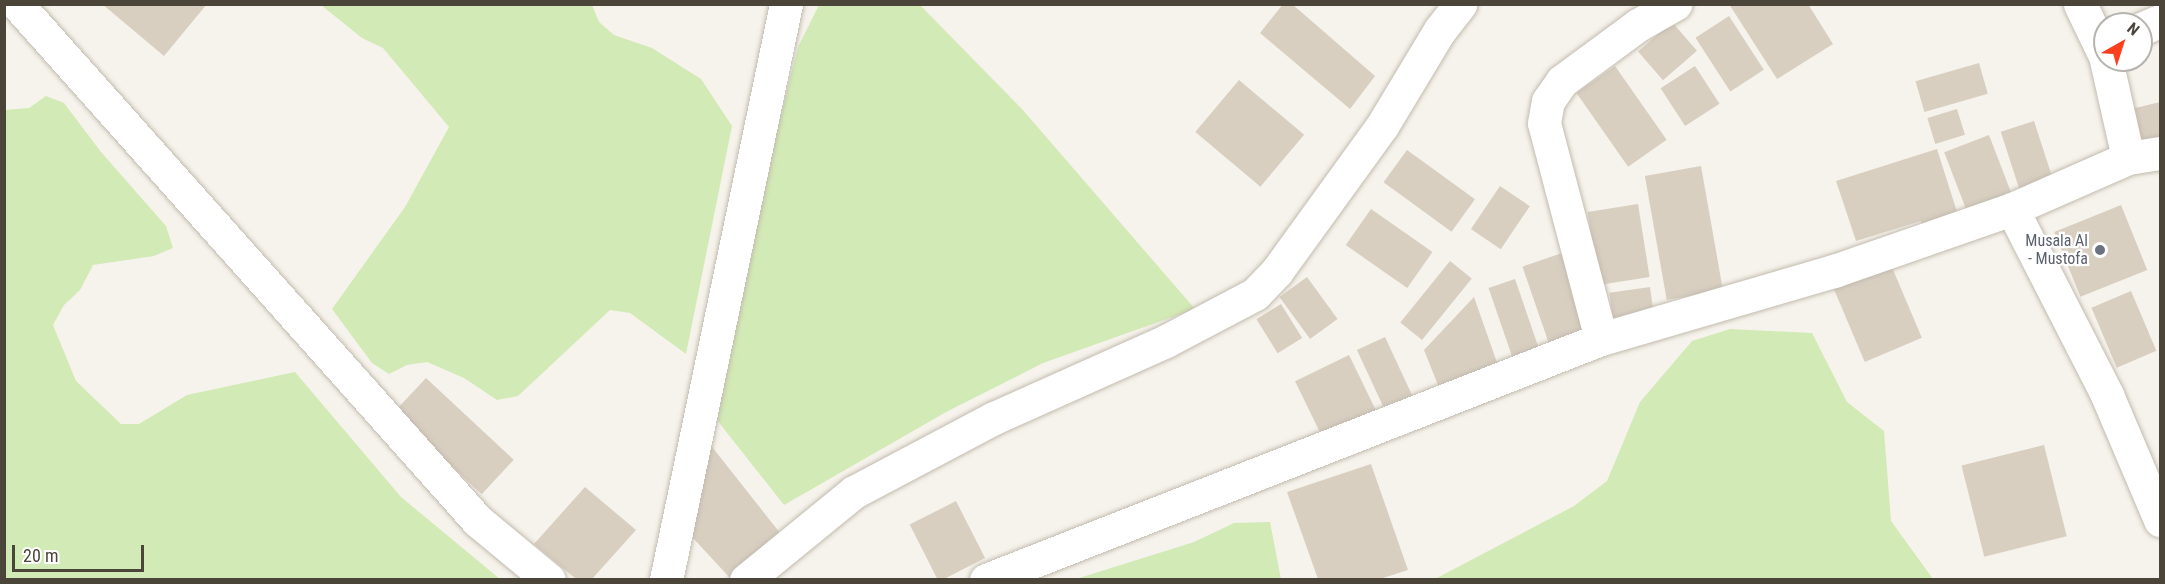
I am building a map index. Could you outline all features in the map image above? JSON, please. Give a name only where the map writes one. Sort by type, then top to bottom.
[{"type":"street","points":[[17,4],[478,521],[549,579]]},
{"type":"street","points":[[666,579],[786,4]]},
{"type":"street","points":[[746,579],[854,492],[994,418],[1166,341],[1255,294],[1277,271],[1382,126],[1440,30],[1460,4]]},
{"type":"street","points":[[1601,339],[1544,123],[1548,101],[1562,81],[1638,25],[1675,4]]},
{"type":"street","points":[[2080,4],[2093,29]]},
{"type":"street","points":[[2109,72],[2128,158]]},
{"type":"street","points":[[986,579],[1601,339],[1834,271],[2013,209],[2128,158],[2160,153]]},
{"type":"street","points":[[2013,209],[2107,395],[2160,520]]},
{"type":"green space","points":[[321,5],[592,5],[599,22],[614,35],[652,48],[701,79],[732,126],[686,354],[630,313],[610,310],[518,396],[497,400],[464,378],[427,362],[407,365],[389,374],[372,363],[332,309],[405,207],[449,127],[383,48],[362,38]]},
{"type":"green space","points":[[819,5],[920,5],[1022,109],[1195,309],[1043,363],[948,411],[784,505],[717,420],[720,356],[798,47]]},
{"type":"green space","points":[[46,96],[64,103],[101,152],[166,226],[173,248],[154,256],[93,265],[80,290],[64,305],[53,325],[76,381],[121,424],[139,424],[187,395],[295,372],[401,497],[500,579],[5,579],[5,110],[29,108]]},
{"type":"green space","points":[[1730,329],[1812,333],[1847,402],[1884,431],[1891,521],[1933,579],[1435,579],[1574,506],[1607,481],[1640,402],[1692,341]]},
{"type":"green space","points":[[1270,522],[1281,579],[1076,579],[1194,542],[1234,523]]},
{"type":"building","points":[[102,4],[207,4],[164,56]]},
{"type":"building","points":[[1283,4],[1292,4],[1375,76],[1350,109],[1260,33]]},
{"type":"building","points":[[1729,4],[1808,4],[1833,44],[1777,79]]},
{"type":"building","points":[[1729,16],[1764,70],[1730,91],[1695,38]]},
{"type":"building","points":[[1672,22],[1697,51],[1663,80],[1638,52]]},
{"type":"building","points":[[1979,63],[1988,94],[1924,112],[1916,81]]},
{"type":"building","points":[[1615,66],[1667,140],[1628,167],[1576,93]]},
{"type":"building","points":[[1695,66],[1720,104],[1685,126],[1661,88]]},
{"type":"building","points":[[1239,80],[1304,135],[1260,187],[1195,132]]},
{"type":"building","points":[[2160,102],[2160,149],[2133,155],[2123,111]]},
{"type":"building","points":[[1957,109],[1965,135],[1935,144],[1927,118]]},
{"type":"building","points":[[2034,121],[2053,180],[2020,191],[2001,132]]},
{"type":"building","points":[[1989,135],[2013,198],[1968,215],[1944,152]]},
{"type":"building","points":[[1937,149],[1958,215],[1922,226],[1921,221],[1856,241],[1836,181]]},
{"type":"building","points":[[1407,150],[1475,199],[1451,232],[1383,182]]},
{"type":"building","points":[[1701,166],[1723,290],[1667,300],[1645,176]]},
{"type":"building","points":[[1500,186],[1530,206],[1501,249],[1471,229]]},
{"type":"building","points":[[1638,204],[1650,277],[1599,285],[1588,212]]},
{"type":"building","name":"Musala Al - Mustofa","points":[[2121,205],[2147,270],[2080,297],[2054,232]]},
{"type":"building","points":[[1371,209],[1432,252],[1407,288],[1346,245]]},
{"type":"building","points":[[1565,252],[1594,337],[1552,352],[1522,267]]},
{"type":"building","points":[[1450,261],[1472,279],[1422,340],[1400,322]]},
{"type":"building","points":[[1891,265],[1922,338],[1865,362],[1834,289]]},
{"type":"building","points":[[1307,277],[1338,319],[1310,339],[1279,297]]},
{"type":"building","points":[[1515,279],[1540,353],[1514,362],[1489,288]]},
{"type":"building","points":[[1650,287],[1654,316],[1613,321],[1609,293]]},
{"type":"building","points":[[2131,291],[2156,351],[2117,368],[2091,308]]},
{"type":"building","points":[[1474,297],[1500,371],[1442,395],[1424,350]]},
{"type":"building","points":[[1281,304],[1302,338],[1278,353],[1256,319]]},
{"type":"building","points":[[1385,337],[1415,400],[1386,414],[1357,350]]},
{"type":"building","points":[[1349,355],[1378,415],[1324,442],[1295,381]]},
{"type":"building","points":[[426,378],[514,460],[482,494],[394,412]]},
{"type":"building","points":[[709,443],[784,538],[731,579],[693,538],[691,476]]},
{"type":"building","points":[[2044,445],[2067,536],[1984,557],[1962,466]]},
{"type":"building","points":[[1371,464],[1408,570],[1380,579],[1318,579],[1287,492]]},
{"type":"building","points":[[585,487],[636,530],[592,579],[576,579],[534,544]]},
{"type":"building","points":[[956,501],[985,558],[938,580],[910,525]]},
{"type":"place","name":"Musala Al - Mustofa","points":[[2100,250]]}]
